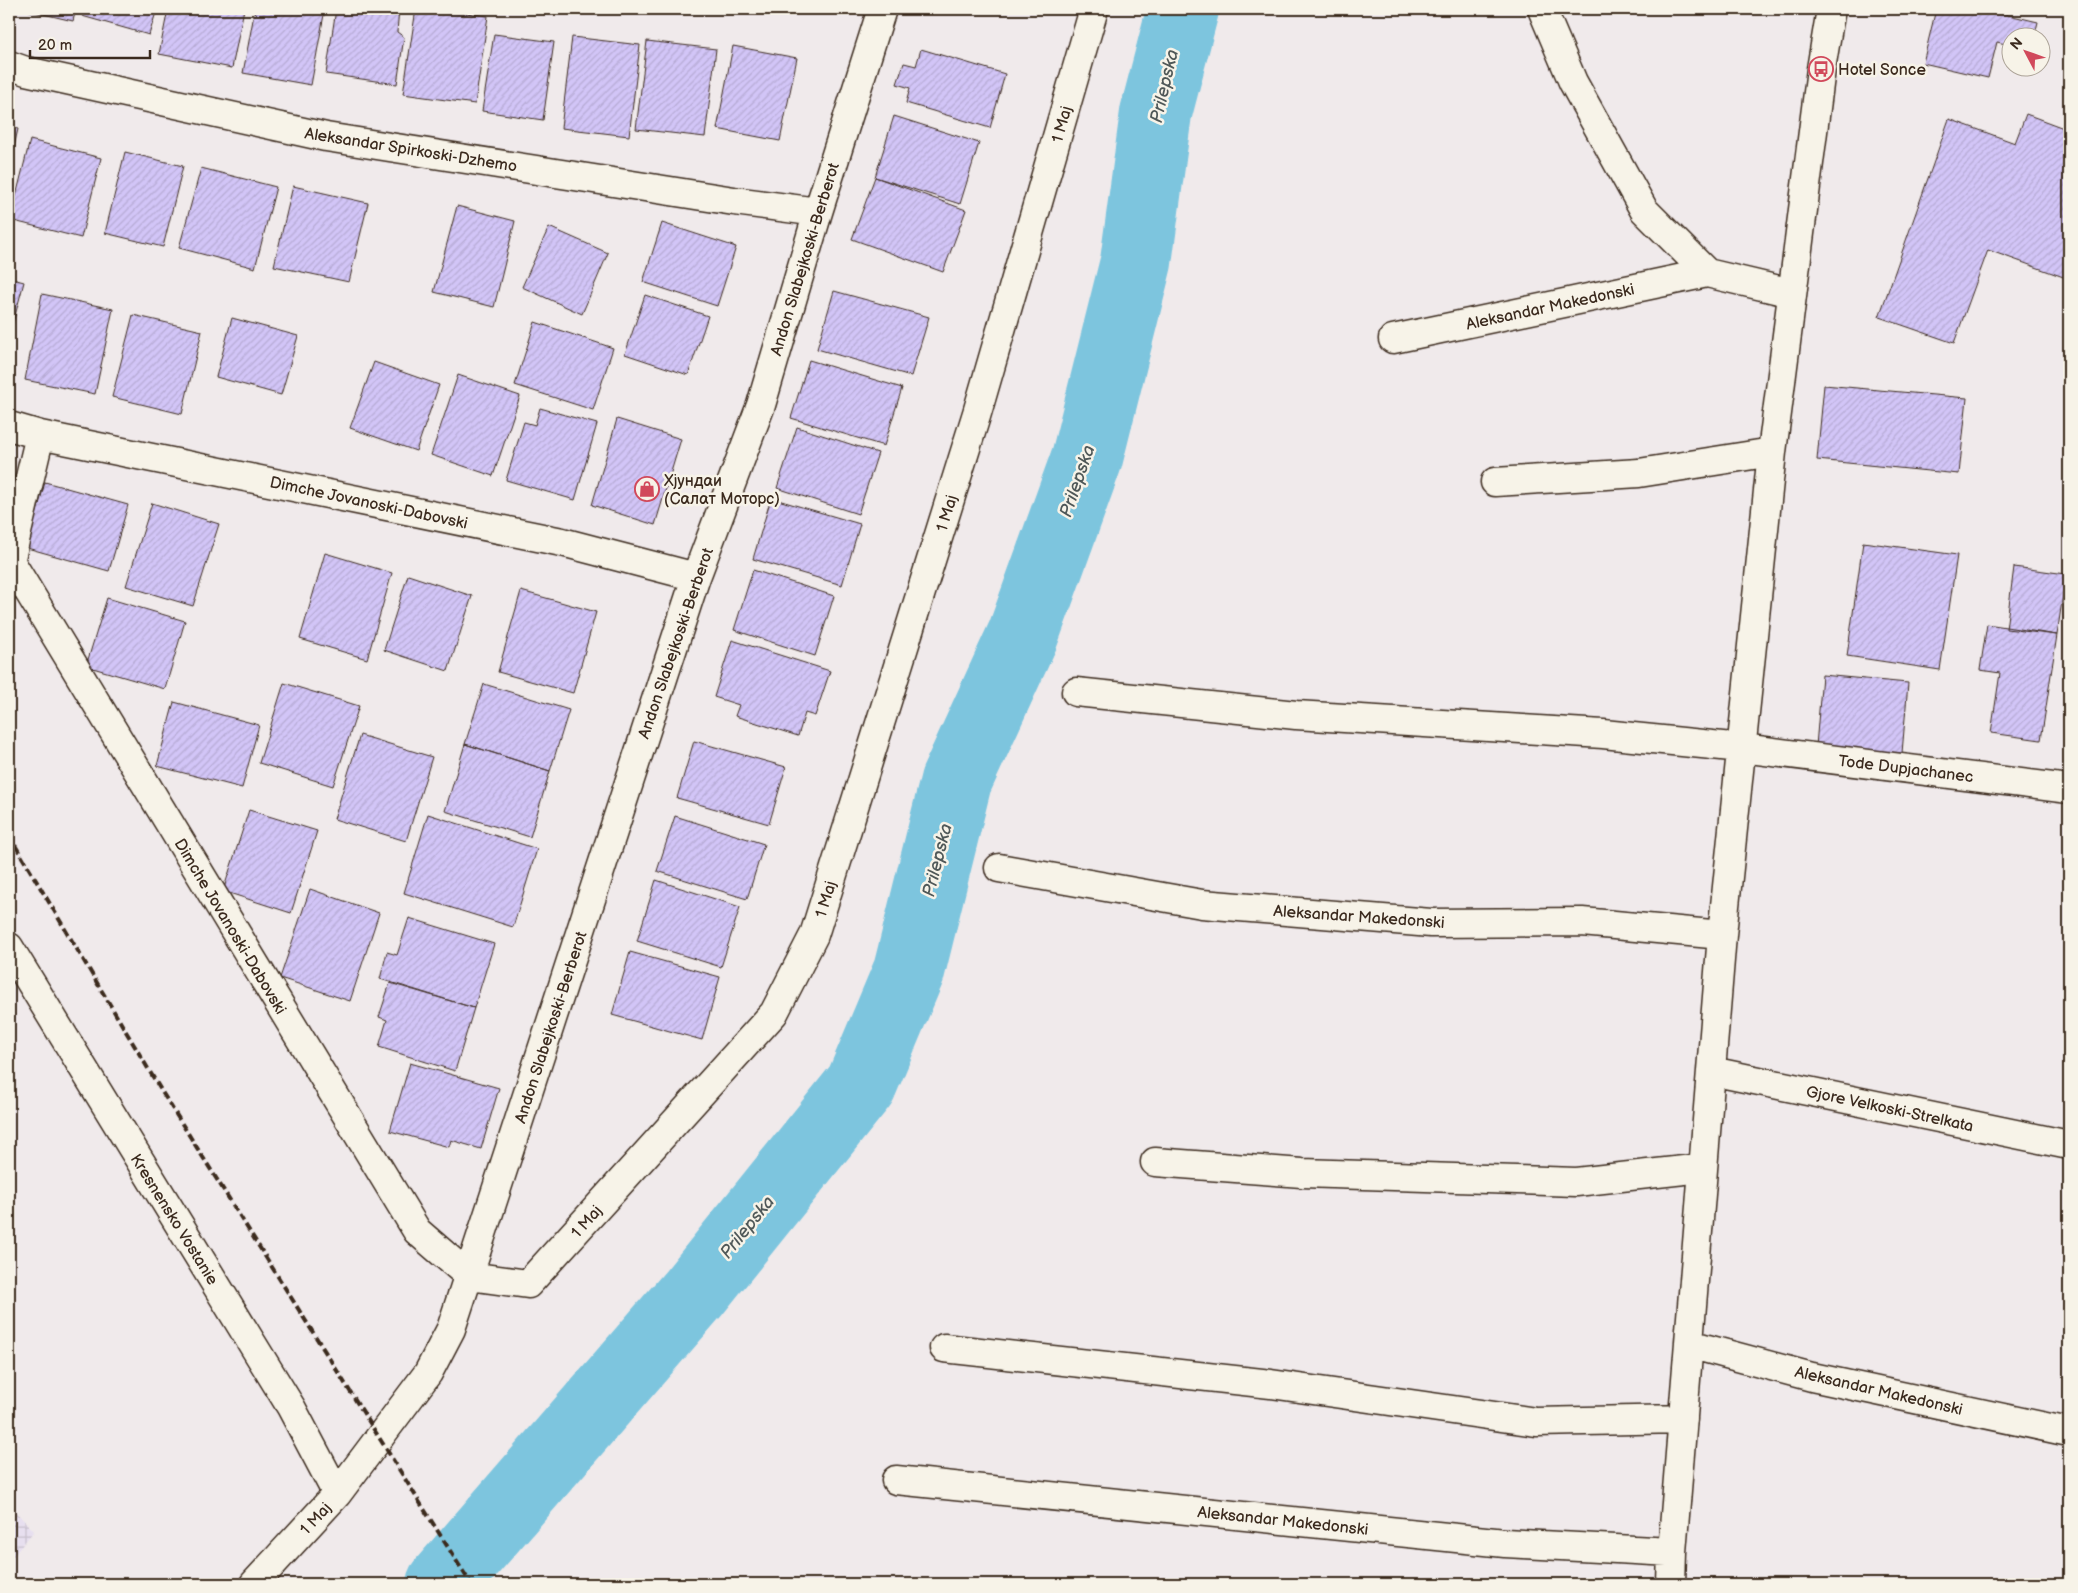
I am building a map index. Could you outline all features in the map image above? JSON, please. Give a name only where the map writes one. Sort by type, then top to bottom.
[{"type":"street","name":"Andon Slabejkoski-Berberot","points":[[469,1276],[696,577],[761,405],[818,212],[882,9]]},
{"type":"street","name":"1 Maj","points":[[254,1584],[337,1494],[428,1373],[451,1329],[469,1276],[528,1284],[774,1013],[814,935],[977,413],[1094,9]]},
{"type":"street","points":[[1542,9],[1573,82],[1644,210],[1707,273]]},
{"type":"street","points":[[1671,1584],[1702,1168],[1722,935],[1772,452],[1821,69],[1831,9]]},
{"type":"street","name":"Aleksandar Spirkoski-Dzhemo","points":[[9,65],[26,71],[326,137],[734,201],[818,212]]},
{"type":"street","name":"Aleksandar Makedonski","points":[[1393,339],[1707,273],[1792,293]]},
{"type":"street","name":"Dimche Jovanoski-Dabovski","points":[[9,426],[40,435],[562,542],[696,577]]},
{"type":"street","name":"Dimche Jovanoski-Dabovski","points":[[40,435],[9,562],[417,1231],[469,1276]]},
{"type":"street","points":[[1495,482],[1639,473],[1772,452]]},
{"type":"street","points":[[1076,692],[1296,714],[1603,734],[1742,748]]},
{"type":"street","name":"Tode Dupjachanec","points":[[1742,748],[2069,789]]},
{"type":"street","name":"Aleksandar Makedonski","points":[[999,868],[1202,904],[1431,923],[1582,922],[1722,935]]},
{"type":"street","name":"Kresnensko Vostanie","points":[[9,947],[291,1407],[337,1494]]},
{"type":"street","name":"Gjore Velkoski-Strelkata","points":[[1711,1071],[2069,1145]]},
{"type":"street","points":[[1155,1162],[1302,1173],[1576,1182],[1702,1168]]},
{"type":"street","name":"Aleksandar Makedonski","points":[[1689,1344],[1812,1377],[2069,1432]]},
{"type":"street","points":[[944,1348],[1271,1384],[1536,1422],[1683,1419]]},
{"type":"street","name":"Aleksandar Makedonski","points":[[896,1480],[1505,1543],[1672,1552]]},
{"type":"shaded area","points":[[9,1505],[34,1531],[9,1561]]},
{"type":"building","points":[[22,9],[76,9],[73,21]]},
{"type":"building","points":[[84,9],[157,9],[149,35],[82,16]]},
{"type":"building","points":[[168,9],[244,9],[232,68],[159,54]]},
{"type":"building","points":[[255,9],[325,9],[311,85],[243,73]]},
{"type":"building","points":[[336,9],[399,9],[397,32],[404,37],[397,84],[326,74]]},
{"type":"building","points":[[416,9],[436,9],[488,16],[475,104],[403,94]]},
{"type":"building","points":[[1936,9],[1983,9],[2038,22],[2036,28],[2000,28],[2000,43],[1997,42],[1988,78],[1923,63]]},
{"type":"building","points":[[494,34],[554,42],[543,120],[482,111]]},
{"type":"building","points":[[572,37],[640,45],[629,136],[561,128]]},
{"type":"building","points":[[647,41],[716,49],[705,137],[636,129]]},
{"type":"building","points":[[733,46],[797,58],[780,141],[717,129]]},
{"type":"building","points":[[921,49],[1005,74],[990,128],[906,103],[910,88],[897,84],[904,63],[916,66]]},
{"type":"building","points":[[2026,114],[2069,130],[2069,279],[1988,250],[1954,343],[1879,317],[1949,119],[2015,143]]},
{"type":"building","points":[[894,116],[979,143],[960,204],[875,177]]},
{"type":"building","points":[[9,127],[18,129],[9,169]]},
{"type":"building","points":[[30,140],[101,158],[81,238],[10,220]]},
{"type":"building","points":[[125,152],[183,166],[163,247],[105,233]]},
{"type":"building","points":[[201,168],[276,187],[255,268],[179,248]]},
{"type":"building","points":[[875,177],[966,210],[943,272],[852,239]]},
{"type":"building","points":[[293,186],[368,203],[349,282],[274,266]]},
{"type":"building","points":[[457,206],[515,221],[494,307],[434,292]]},
{"type":"building","points":[[662,223],[736,247],[717,306],[643,282]]},
{"type":"building","points":[[549,227],[608,253],[582,314],[522,287]]},
{"type":"building","points":[[9,278],[24,282],[9,338]]},
{"type":"building","points":[[834,291],[929,317],[911,376],[817,349]]},
{"type":"building","points":[[42,294],[113,309],[95,394],[25,380]]},
{"type":"building","points":[[645,295],[708,316],[688,375],[625,354]]},
{"type":"building","points":[[133,315],[202,331],[182,414],[112,397]]},
{"type":"building","points":[[232,318],[298,336],[281,395],[216,377]]},
{"type":"building","points":[[535,322],[613,348],[593,410],[515,385]]},
{"type":"building","points":[[809,360],[902,388],[884,446],[791,418]]},
{"type":"building","points":[[374,362],[439,385],[416,451],[350,428]]},
{"type":"building","points":[[458,375],[520,396],[493,476],[431,455]]},
{"type":"building","points":[[1824,385],[1967,398],[1959,474],[1817,460]]},
{"type":"building","points":[[540,408],[597,424],[575,500],[506,480],[524,422],[535,425]]},
{"type":"building","points":[[617,419],[681,439],[655,525],[592,505]]},
{"type":"building","points":[[797,427],[878,453],[858,514],[777,488]]},
{"type":"building","points":[[45,482],[128,505],[109,571],[27,548]]},
{"type":"building","points":[[771,498],[860,524],[842,585],[753,559]]},
{"type":"building","points":[[152,503],[219,524],[193,606],[126,586]]},
{"type":"building","points":[[1863,542],[1957,555],[1940,670],[1847,656]]},
{"type":"building","points":[[325,553],[392,573],[367,659],[300,639]]},
{"type":"building","points":[[2014,567],[2066,574],[2057,635],[2006,629]]},
{"type":"building","points":[[753,570],[834,596],[815,656],[734,630]]},
{"type":"building","points":[[408,575],[472,596],[448,671],[384,650]]},
{"type":"building","points":[[521,591],[596,612],[573,693],[498,672]]},
{"type":"building","points":[[107,598],[185,621],[165,689],[86,666]]},
{"type":"building","points":[[1987,624],[2057,635],[2041,740],[1991,733],[2000,673],[1980,670]]},
{"type":"building","points":[[732,640],[830,671],[815,716],[805,713],[798,736],[735,716],[739,705],[714,697]]},
{"type":"building","points":[[1822,675],[1908,683],[1902,753],[1816,746]]},
{"type":"building","points":[[284,683],[359,706],[333,786],[259,763]]},
{"type":"building","points":[[484,684],[569,710],[550,771],[465,744]]},
{"type":"building","points":[[174,702],[259,725],[242,788],[157,766]]},
{"type":"building","points":[[360,735],[432,757],[406,841],[334,819]]},
{"type":"building","points":[[694,741],[786,767],[769,824],[677,798]]},
{"type":"building","points":[[465,744],[550,771],[530,837],[445,811]]},
{"type":"building","points":[[249,810],[317,831],[291,913],[223,891]]},
{"type":"building","points":[[428,814],[537,849],[513,927],[404,893]]},
{"type":"building","points":[[675,816],[764,844],[747,899],[657,871]]},
{"type":"building","points":[[656,880],[740,907],[721,967],[637,941]]},
{"type":"building","points":[[310,889],[379,913],[350,1001],[280,978]]},
{"type":"building","points":[[409,918],[494,944],[474,1008],[380,979],[387,952],[397,955]]},
{"type":"building","points":[[630,952],[720,977],[702,1040],[612,1015]]},
{"type":"building","points":[[390,983],[474,1008],[455,1071],[379,1047],[387,1020],[379,1017]]},
{"type":"building","points":[[410,1063],[499,1088],[481,1149],[451,1140],[449,1147],[390,1131]]},
{"type":"waterway","name":"Prilepska","points":[[442,1584],[693,1294],[861,1085],[909,971],[956,781],[1023,635],[1087,458],[1136,262],[1156,113],[1183,9]]},
{"type":"railway","points":[[9,835],[162,1092],[471,1584]]},
{"type":"place","name":"Hotel Sonce","points":[[1821,69]]},
{"type":"place","name":"Хјундаи (Салат Моторс)","points":[[647,489]]}]
